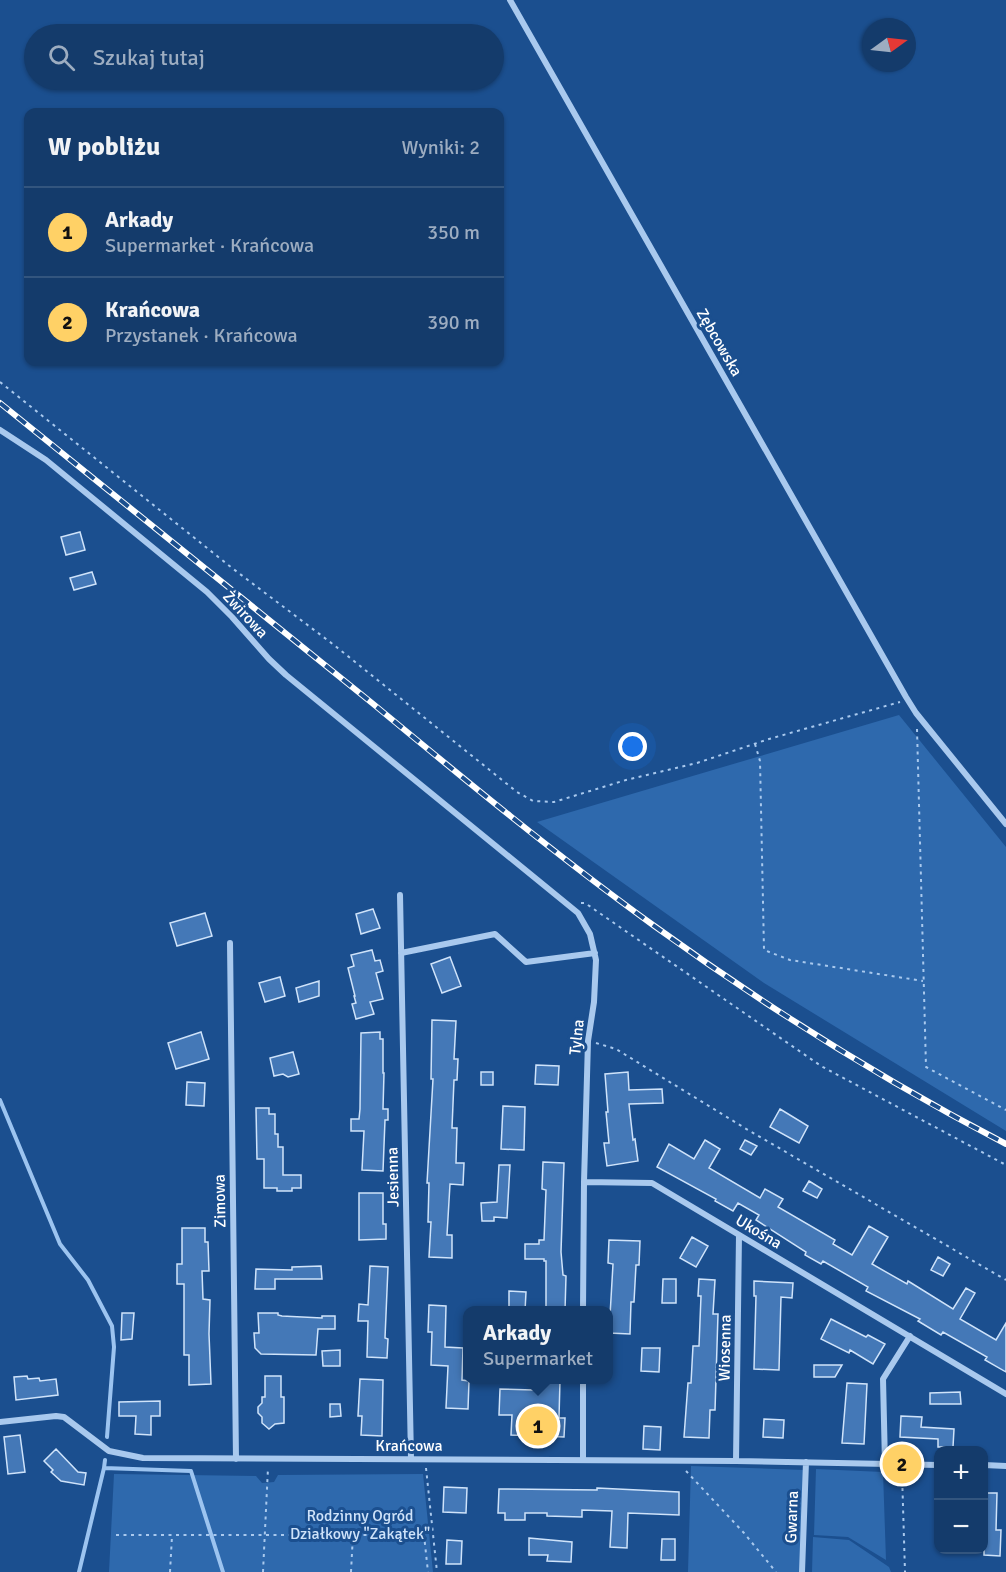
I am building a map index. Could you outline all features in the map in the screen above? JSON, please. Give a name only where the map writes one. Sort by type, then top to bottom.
[{"type":"street","name":"Zębcowska","points":[[510,0],[907,699],[1006,824]]},
{"type":"street","name":"Żwirowa","points":[[0,430],[46,460],[207,592],[286,675],[467,822]]},
{"type":"street","name":"Tylna","points":[[467,822],[578,913],[590,934],[595,953],[594,1002],[588,1041],[583,1306]]},
{"type":"street","name":"Jesienna","points":[[400,895],[411,1459]]},
{"type":"street","points":[[401,953],[495,934],[526,962],[595,953]]},
{"type":"street","name":"Zimowa","points":[[230,943],[236,1459]]},
{"type":"street","name":"Ukośna","points":[[584,1182],[652,1183],[1006,1394]]},
{"type":"street","name":"Wiosenna","points":[[736,1461],[739,1235]]},
{"type":"street","points":[[885,1464],[883,1379],[910,1336]]},
{"type":"street","points":[[583,1384],[583,1460]]},
{"type":"street","name":"Krańcowa","points":[[0,1422],[64,1417],[109,1451],[143,1458],[676,1460],[934,1465]]},
{"type":"street","name":"Gwarna","points":[[802,1572],[806,1462]]},
{"type":"street","points":[[988,1465],[1006,1466]]},
{"type":"path","points":[[0,382],[232,568],[334,645],[516,792],[533,801],[554,802],[626,780],[697,763],[907,699]]},
{"type":"path","points":[[916,713],[926,1067],[1006,1110]]},
{"type":"path","points":[[755,744],[760,761],[764,950],[790,960],[923,981]]},
{"type":"path","points":[[566,903],[585,903],[821,1066],[1006,1165]]},
{"type":"path","points":[[588,1041],[616,1049],[748,1130],[1006,1280]]},
{"type":"path","points":[[262,1572],[268,1459]]},
{"type":"path","points":[[425,1459],[438,1572]]},
{"type":"path","points":[[676,1460],[744,1533],[776,1572]]},
{"type":"path","points":[[902,1464],[905,1572]]},
{"type":"path","points":[[351,1572],[353,1534]]},
{"type":"path","points":[[116,1535],[424,1535],[428,1572]]},
{"type":"path","points":[[170,1572],[172,1535]]},
{"type":"green space","points":[[899,715],[1006,847],[1006,1131],[764,983],[537,822]]},
{"type":"green space","points":[[691,1466],[804,1470],[800,1572],[688,1572]]},
{"type":"green space","points":[[816,1469],[883,1472],[886,1560],[848,1537],[814,1535]]},
{"type":"green space","name":"Rodzinny Ogród Działkowy \"Zakątek\"","points":[[114,1474],[256,1476],[262,1483],[274,1482],[278,1475],[423,1474],[433,1572],[109,1572]]},
{"type":"green space","points":[[813,1537],[849,1540],[889,1567],[891,1572],[812,1572]]},
{"type":"building","points":[[80,532],[85,550],[66,555],[61,537]]},
{"type":"building","points":[[92,572],[96,584],[74,590],[70,578]]},
{"type":"building","points":[[373,909],[380,928],[361,934],[356,914]]},
{"type":"building","points":[[205,913],[212,936],[177,946],[170,923]]},
{"type":"building","points":[[372,950],[375,961],[380,960],[383,971],[376,973],[383,999],[370,1002],[374,1014],[356,1019],[352,1004],[356,1003],[355,996],[348,968],[354,966],[351,955]]},
{"type":"building","points":[[450,957],[461,986],[442,993],[431,964]]},
{"type":"building","points":[[280,977],[285,996],[265,1002],[259,983]]},
{"type":"building","points":[[319,981],[319,996],[299,1002],[296,988]]},
{"type":"building","points":[[432,1020],[456,1021],[454,1059],[458,1059],[457,1080],[454,1080],[452,1128],[457,1128],[456,1163],[464,1163],[463,1185],[450,1184],[447,1235],[452,1235],[452,1258],[429,1257],[431,1222],[428,1222],[429,1183],[427,1183],[433,1079],[431,1079]]},
{"type":"building","points":[[201,1032],[209,1059],[176,1069],[168,1043]]},
{"type":"building","points":[[380,1032],[380,1039],[383,1039],[383,1109],[388,1109],[388,1120],[385,1120],[383,1171],[362,1170],[364,1131],[351,1131],[351,1119],[359,1119],[361,1033]]},
{"type":"building","points":[[293,1052],[299,1074],[288,1077],[283,1074],[274,1076],[270,1058]]},
{"type":"building","points":[[536,1065],[559,1066],[558,1085],[535,1084]]},
{"type":"building","points":[[481,1072],[493,1072],[493,1085],[481,1085]]},
{"type":"building","points":[[628,1072],[629,1090],[662,1089],[663,1103],[629,1104],[638,1161],[607,1166],[604,1143],[609,1143],[605,1074]]},
{"type":"building","points":[[187,1082],[205,1083],[204,1106],[186,1105]]},
{"type":"building","points":[[503,1106],[525,1107],[524,1150],[501,1149]]},
{"type":"building","points":[[256,1108],[269,1108],[269,1114],[275,1114],[275,1134],[278,1134],[278,1147],[283,1147],[283,1175],[301,1175],[301,1188],[292,1188],[292,1191],[277,1191],[277,1188],[264,1188],[264,1159],[257,1159]]},
{"type":"building","points":[[780,1109],[808,1126],[799,1143],[770,1127]]},
{"type":"building","points":[[705,1140],[720,1149],[709,1168],[760,1198],[765,1189],[783,1199],[778,1207],[835,1240],[833,1244],[852,1255],[869,1226],[888,1237],[872,1264],[907,1284],[908,1281],[953,1309],[966,1288],[975,1293],[960,1319],[996,1340],[1006,1323],[1006,1372],[985,1360],[987,1357],[943,1332],[941,1335],[918,1321],[920,1319],[866,1291],[868,1287],[823,1261],[821,1264],[805,1255],[806,1252],[756,1220],[759,1215],[738,1203],[733,1211],[715,1201],[716,1199],[657,1167],[669,1144],[694,1159]]},
{"type":"building","points":[[745,1140],[757,1146],[751,1155],[740,1149]]},
{"type":"building","points":[[543,1162],[564,1163],[561,1252],[563,1275],[566,1276],[565,1306],[546,1306],[546,1261],[544,1259],[525,1259],[525,1244],[539,1244],[539,1240],[544,1240],[546,1190],[542,1189]]},
{"type":"building","points":[[499,1165],[510,1165],[507,1218],[494,1217],[494,1221],[482,1221],[481,1203],[497,1202]]},
{"type":"building","points":[[809,1181],[822,1189],[817,1198],[803,1191]]},
{"type":"building","points":[[359,1193],[383,1193],[383,1224],[386,1224],[386,1239],[359,1240]]},
{"type":"building","points":[[182,1228],[205,1228],[205,1242],[208,1242],[209,1271],[202,1271],[203,1299],[210,1300],[211,1384],[189,1385],[189,1355],[184,1355],[184,1284],[177,1284],[177,1264],[182,1264]]},
{"type":"building","points":[[692,1237],[708,1246],[696,1267],[680,1258]]},
{"type":"building","points":[[609,1240],[640,1241],[634,1302],[631,1302],[630,1334],[613,1333],[613,1306],[611,1306],[613,1264],[608,1263]]},
{"type":"building","points":[[938,1257],[950,1264],[943,1276],[931,1270]]},
{"type":"building","points":[[321,1266],[322,1279],[275,1279],[275,1289],[255,1289],[256,1269],[292,1270],[292,1267]]},
{"type":"building","points":[[370,1266],[388,1267],[385,1338],[388,1339],[387,1358],[367,1357],[368,1321],[358,1321],[359,1304],[368,1305]]},
{"type":"building","points":[[663,1279],[676,1279],[676,1303],[662,1303]]},
{"type":"building","points":[[699,1279],[715,1280],[713,1314],[718,1314],[715,1410],[710,1410],[709,1438],[684,1437],[693,1346],[699,1346],[701,1296],[698,1296]]},
{"type":"building","points":[[754,1281],[793,1283],[792,1298],[781,1297],[779,1370],[754,1369],[756,1296],[754,1296]]},
{"type":"building","points":[[509,1291],[526,1292],[525,1306],[509,1306]]},
{"type":"building","points":[[429,1305],[446,1306],[445,1347],[463,1348],[462,1380],[463,1384],[469,1384],[468,1409],[446,1408],[448,1366],[431,1365],[432,1332],[428,1332]]},
{"type":"building","points":[[122,1313],[134,1313],[132,1339],[121,1340]]},
{"type":"building","points":[[258,1313],[322,1318],[322,1316],[335,1316],[335,1329],[318,1329],[316,1355],[261,1354],[255,1348],[254,1333],[259,1333]]},
{"type":"building","points":[[831,1319],[885,1344],[873,1364],[850,1350],[849,1353],[821,1339]]},
{"type":"building","points":[[642,1348],[660,1348],[659,1372],[641,1371]]},
{"type":"building","points":[[340,1350],[340,1366],[323,1366],[322,1351]]},
{"type":"building","points":[[814,1365],[842,1365],[835,1377],[814,1377]]},
{"type":"building","points":[[27,1376],[28,1379],[39,1378],[40,1381],[56,1379],[58,1395],[16,1400],[14,1377]]},
{"type":"building","points":[[265,1376],[281,1376],[281,1397],[284,1397],[284,1423],[275,1424],[269,1429],[262,1423],[262,1417],[258,1413],[262,1397],[265,1397]]},
{"type":"building","points":[[360,1379],[383,1380],[382,1436],[361,1435],[362,1416],[358,1416]]},
{"type":"building","points":[[847,1383],[867,1384],[864,1444],[842,1443]]},
{"type":"building","points":[[533,1384],[560,1384],[559,1418],[565,1418],[564,1437],[511,1435],[512,1415],[499,1415],[500,1389],[533,1390]]},
{"type":"building","points":[[960,1392],[961,1404],[930,1404],[930,1393]]},
{"type":"building","points":[[160,1401],[160,1416],[151,1416],[151,1435],[135,1434],[136,1416],[119,1416],[119,1402]]},
{"type":"building","points":[[330,1404],[340,1404],[341,1416],[330,1417]]},
{"type":"building","points":[[901,1416],[922,1417],[921,1427],[954,1429],[953,1446],[938,1446],[938,1439],[900,1437]]},
{"type":"building","points":[[764,1419],[784,1420],[783,1438],[763,1437]]},
{"type":"building","points":[[644,1426],[661,1427],[660,1450],[643,1449]]},
{"type":"building","points":[[20,1435],[25,1472],[8,1474],[4,1437]]},
{"type":"building","points":[[56,1449],[78,1472],[86,1473],[84,1485],[61,1481],[51,1472],[53,1470],[44,1461]]},
{"type":"building","points":[[444,1487],[467,1488],[466,1513],[443,1512]]},
{"type":"building","points":[[597,1488],[679,1492],[679,1515],[628,1513],[627,1548],[610,1547],[612,1511],[582,1510],[582,1517],[525,1513],[525,1520],[505,1520],[505,1513],[498,1513],[499,1489],[597,1490]]},
{"type":"building","points":[[988,1493],[997,1493],[996,1530],[1001,1530],[1000,1556],[984,1555],[988,1554]]},
{"type":"building","points":[[529,1538],[572,1542],[571,1562],[547,1561],[548,1555],[529,1555]]},
{"type":"building","points":[[662,1539],[675,1539],[675,1560],[661,1560]]},
{"type":"building","points":[[447,1540],[462,1541],[461,1564],[446,1564]]},
{"type":"waterway","points":[[0,1100],[60,1244],[88,1280],[112,1326],[114,1347],[107,1437]]},
{"type":"waterway","points":[[105,1460],[104,1468],[191,1471],[223,1572]]},
{"type":"waterway","points":[[79,1572],[104,1468]]},
{"type":"railway","points":[[0,403],[511,816],[617,898],[695,955],[825,1041],[960,1120],[1006,1144]]},
{"type":"place","name":"Arkady","points":[[538,1426]]},
{"type":"place","name":"Krańcowa","points":[[902,1464]]}]
